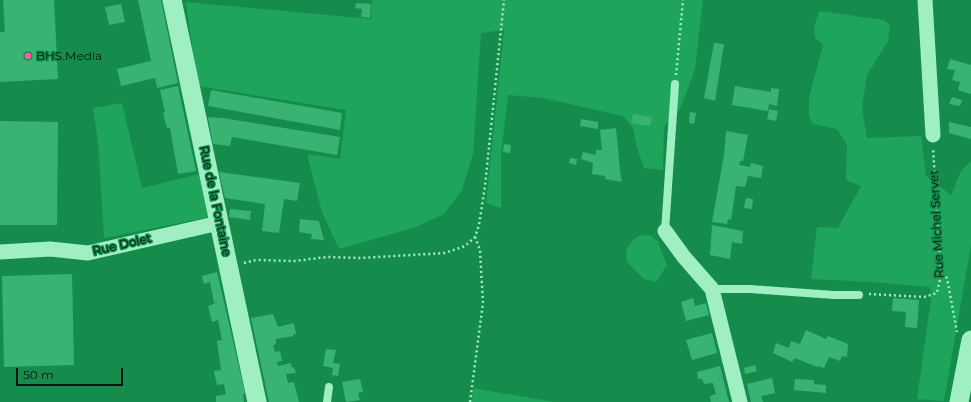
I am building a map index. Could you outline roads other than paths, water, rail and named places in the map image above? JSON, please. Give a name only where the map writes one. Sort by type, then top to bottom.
[{"type":"street","name":"Rue de la Fontaine","points":[[172,0],[258,402]]},
{"type":"street","points":[[925,0],[933,135]]},
{"type":"street","name":"Rue Dolet","points":[[0,252],[50,249],[88,253],[219,222]]},
{"type":"street","points":[[665,231],[684,257],[712,289],[740,402]]},
{"type":"street","points":[[960,402],[967,337]]},
{"type":"lane","points":[[665,231],[675,84]]},
{"type":"lane","points":[[712,289],[750,288],[834,295],[859,295]]},
{"type":"lane","points":[[327,402],[329,387]]},
{"type":"place","name":"BHS.Media","points":[[28,56]]}]
